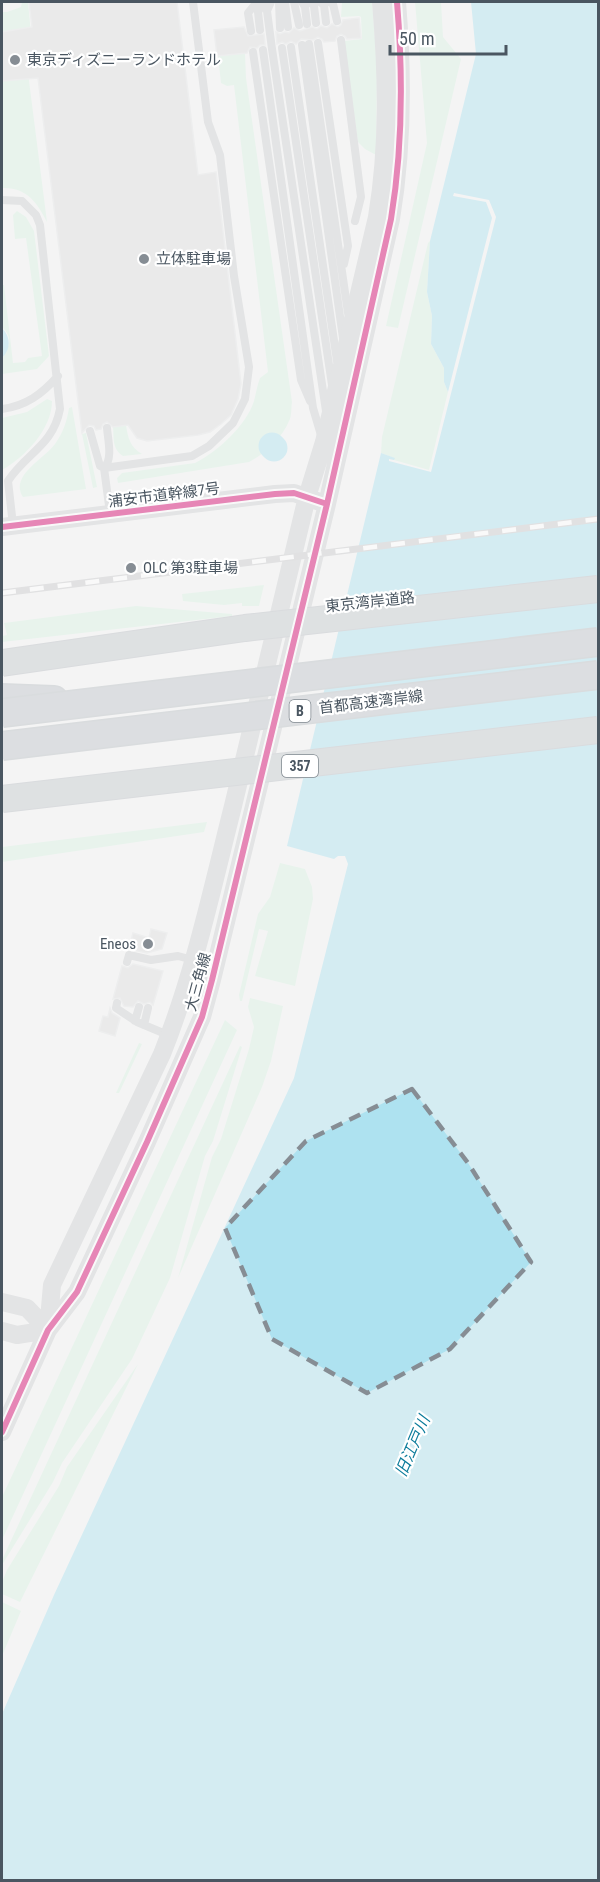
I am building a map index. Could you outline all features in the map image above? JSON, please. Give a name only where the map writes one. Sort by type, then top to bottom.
[{"type":"highway","name":"東京湾岸道路","points":[[2,663],[245,628],[598,589]]},
{"type":"highway","name":"B","points":[[2,712],[598,642]]},
{"type":"highway","name":"首都高速湾岸線","points":[[2,746],[598,675]]},
{"type":"highway","points":[[2,698],[87,703]]},
{"type":"highway","name":"357","points":[[2,799],[598,730]]},
{"type":"street","name":"大三角線","points":[[48,1330],[52,1285],[170,1035],[194,960],[307,497],[326,433],[377,216],[382,182],[386,81],[381,2]]},
{"type":"street","name":"大三角線","points":[[2,1432],[48,1330],[77,1292],[202,1017],[327,504],[388,230],[397,183],[401,124],[397,2]]},
{"type":"street","name":"浦安市道幹線7号","points":[[7,526],[275,494],[294,493],[327,504]]},
{"type":"street","points":[[2,1302],[27,1308],[48,1330]]},
{"type":"street","points":[[2,1331],[17,1335],[48,1330]]},
{"type":"lane","points":[[90,431],[97,461],[99,466],[104,468],[184,457],[200,452],[233,423],[245,399],[249,383],[249,367],[234,276],[220,155],[208,122],[193,2]]},
{"type":"lane","points":[[251,31],[248,13],[257,2]]},
{"type":"lane","points":[[260,30],[258,12],[264,2]]},
{"type":"lane","points":[[271,2],[267,11],[269,29],[326,433]]},
{"type":"lane","points":[[279,2],[284,27],[285,2]]},
{"type":"lane","points":[[294,2],[303,25],[305,7],[302,2]]},
{"type":"lane","points":[[310,2],[314,6],[316,23]]},
{"type":"lane","points":[[320,2],[324,5],[326,22]]},
{"type":"lane","points":[[329,2],[333,4],[337,21]]},
{"type":"lane","points":[[340,40],[361,197],[356,221]]},
{"type":"lane","points":[[318,43],[348,246],[342,271]]},
{"type":"lane","points":[[345,351],[306,45],[350,326]]},
{"type":"lane","points":[[333,398],[286,47],[339,377]]},
{"type":"lane","points":[[263,50],[313,408]]},
{"type":"lane","points":[[253,52],[301,380],[326,433]]},
{"type":"lane","points":[[2,200],[22,201],[30,207],[40,225],[60,409],[58,422],[42,447],[5,479],[7,526]]},
{"type":"lane","points":[[2,409],[30,401],[47,388],[57,376]]},
{"type":"lane","points":[[104,468],[108,465],[109,459],[107,428]]},
{"type":"lane","points":[[104,468],[110,513]]},
{"type":"lane","points":[[127,962],[129,955],[137,961],[150,964],[178,956],[194,960]]},
{"type":"lane","points":[[158,970],[161,960]]},
{"type":"lane","points":[[117,1003],[116,1008],[125,1010],[135,1021],[170,1035]]},
{"type":"lane","points":[[135,1021],[139,1007]]},
{"type":"lane","points":[[144,1025],[148,1008]]},
{"type":"highlighted area","points":[[412,1089],[468,1163],[531,1262],[450,1349],[367,1393],[272,1339],[225,1228],[306,1141]]},
{"type":"green space","points":[[22,2],[28,2],[32,44],[20,48],[18,29],[2,32],[2,12],[21,7]]},
{"type":"green space","points":[[342,2],[372,2],[377,65],[376,155],[358,142],[344,41],[362,39],[361,17],[341,17]]},
{"type":"green space","points":[[415,2],[441,2],[443,37],[461,59],[398,328],[386,326],[427,143]]},
{"type":"green space","points":[[245,53],[246,78],[292,402],[290,419],[272,445],[249,462],[118,483],[117,478],[122,473],[195,463],[212,452],[238,429],[254,401],[260,378],[268,372],[234,85],[227,86],[221,83],[218,56]]},
{"type":"green space","points":[[28,73],[47,222],[30,197],[18,190],[2,188],[2,81],[25,79]]},
{"type":"green space","points":[[17,211],[26,217],[34,231],[49,356],[37,369],[2,374],[2,359],[9,339],[2,327],[2,285],[4,285],[13,363],[25,362],[28,358],[42,356],[26,238],[15,239],[13,215]]},
{"type":"green space","points":[[430,241],[427,292],[432,316],[431,344],[444,368],[444,382],[448,392],[429,470],[394,460],[381,453],[382,437]]},
{"type":"green space","points":[[47,399],[52,401],[51,411],[42,432],[20,458],[2,470],[2,418],[27,412]]},
{"type":"green space","points":[[72,407],[86,489],[23,497],[20,489],[24,475],[55,444],[64,427],[69,408]]},
{"type":"green space","points":[[126,425],[130,442],[142,454],[123,456],[117,450],[113,427]]},
{"type":"green space","points":[[86,433],[97,487],[93,488],[82,434]]},
{"type":"green space","points":[[264,585],[259,606],[242,606],[242,603],[224,605],[183,601],[182,594]]},
{"type":"green space","points":[[136,606],[232,614],[232,616],[2,642],[2,636],[7,635],[4,623]]},
{"type":"green space","points":[[207,822],[204,832],[2,862],[2,847]]},
{"type":"green space","points":[[280,863],[305,869],[312,887],[313,899],[295,986],[255,976],[268,931],[259,929],[242,1001],[240,1001],[239,995],[258,914],[270,897]]},
{"type":"green space","points":[[250,998],[283,1006],[271,1061],[262,1087],[178,1278],[212,1157],[221,1139],[249,1049],[254,1027],[248,1007]]},
{"type":"green space","points":[[225,1020],[237,1030],[2,1540],[2,1497]]},
{"type":"green space","points":[[139,1043],[142,1044],[119,1093],[116,1093]]},
{"type":"green space","points":[[240,1046],[242,1047],[213,1141],[205,1156],[170,1278],[132,1359],[62,1463],[53,1482],[2,1565],[2,1560]]},
{"type":"green space","points":[[138,1364],[20,1602],[2,1594],[2,1582],[7,1570],[59,1486],[67,1467]]},
{"type":"green space","points":[[2,1602],[21,1611],[2,1656]]},
{"type":"water","name":"旧江戸川","points":[[471,2],[598,2],[598,1880],[2,1880],[2,1714],[54,1595],[294,1078],[348,864],[345,856],[338,856],[334,859],[287,846],[381,453],[395,458],[389,461],[431,472],[496,217],[489,200],[454,193],[453,196],[486,202],[492,218],[448,392],[444,382],[444,368],[431,344],[432,316],[427,292],[430,241],[476,54]]},
{"type":"water","points":[[2,328],[9,343],[2,358]]},
{"type":"building","name":"立体駐車場","points":[[29,2],[177,2],[198,175],[216,172],[241,384],[231,415],[210,432],[147,441],[137,438],[128,425],[113,427],[107,422],[101,429],[96,430],[94,426],[89,425],[82,433],[38,78],[2,81],[2,32],[32,27]]},
{"type":"building","points":[[359,18],[361,38],[347,39],[341,34],[335,41],[324,42],[318,37],[313,40],[301,39],[296,44],[291,41],[286,44],[282,42],[277,44],[276,32],[289,33],[294,28],[300,31],[312,27],[317,29],[321,26],[327,28],[332,24],[338,27],[343,20]]},
{"type":"building","points":[[244,27],[248,36],[264,34],[265,45],[257,48],[250,47],[247,53],[217,56],[214,30]]},
{"type":"building","points":[[151,929],[167,933],[162,949],[147,953],[129,949],[133,933],[149,938]]},
{"type":"building","points":[[133,964],[163,971],[153,1005],[150,1002],[144,1004],[138,1001],[133,1007],[124,1006],[120,998],[113,999],[122,966],[128,968]]},
{"type":"building","points":[[110,1008],[112,1013],[120,1018],[115,1036],[99,1031],[103,1016],[108,1017]]},
{"type":"railway","points":[[2,593],[598,519]]},
{"type":"cycle path","points":[[2,1432],[48,1330],[77,1292],[202,1017],[327,504],[391,219],[398,165],[401,110],[397,2]]},
{"type":"cycle path","points":[[2,527],[275,494],[294,493],[327,504]]},
{"type":"place","name":"東京ディズニーランドホテル","points":[[15,60]]},
{"type":"place","name":"立体駐車場","points":[[144,259]]},
{"type":"place","name":"OLC 第3駐車場","points":[[131,568]]},
{"type":"place","name":"Eneos","points":[[148,944]]}]
